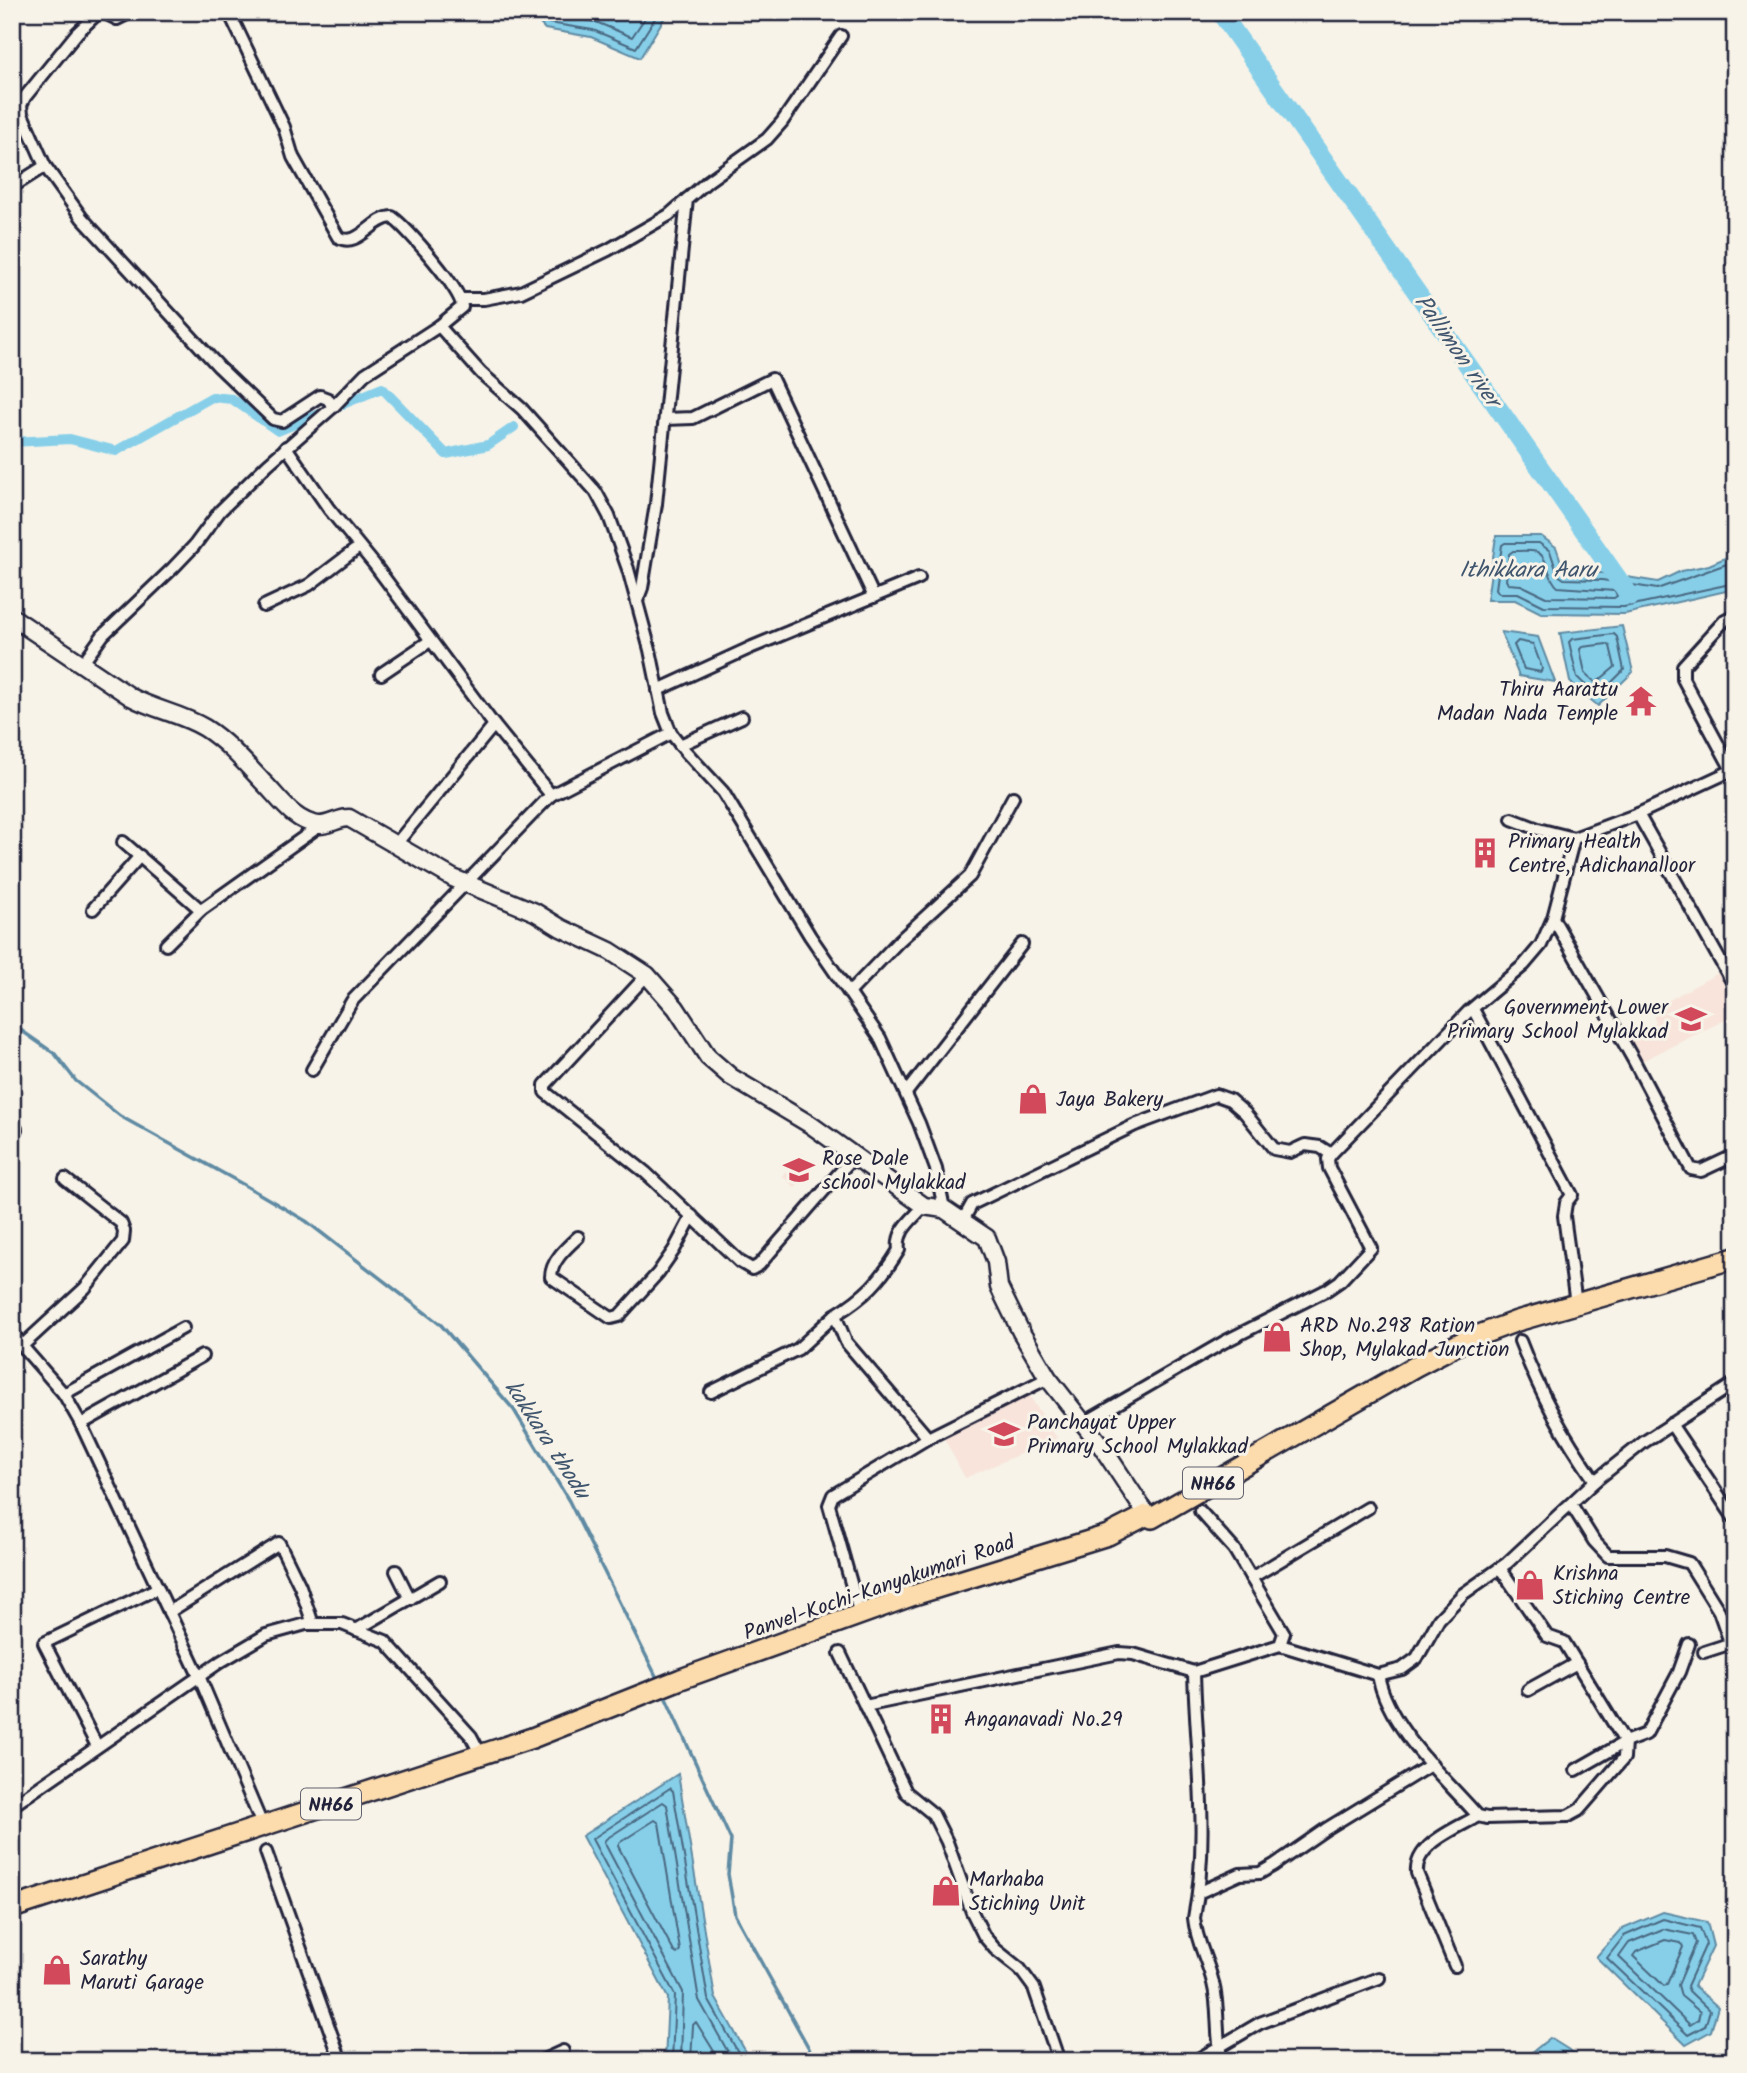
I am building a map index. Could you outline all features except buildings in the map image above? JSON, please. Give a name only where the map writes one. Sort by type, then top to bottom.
[{"type":"highway","name":"Panvel-Kochi-Kanyakumari Road","points":[[12,1908],[532,1738],[681,1679],[914,1595],[1108,1535],[1147,1515],[1152,1518],[1466,1340],[1517,1321],[1735,1258]]},
{"type":"main road","points":[[12,617],[147,706],[186,718],[207,729],[239,757],[289,811],[299,818],[321,825],[349,818],[442,872],[536,912],[561,928],[610,951],[647,975],[676,1008],[708,1057],[731,1077],[802,1119],[925,1206],[944,1209],[987,1238],[996,1262],[999,1287],[1048,1378],[1084,1423],[1147,1515]]},
{"type":"street","points":[[131,12],[117,19],[101,12],[77,33],[25,97],[21,105],[22,114],[45,166],[82,218],[219,368],[272,419],[282,421],[320,396],[328,399],[333,407]]},
{"type":"street","points":[[82,664],[103,635],[173,568],[194,546],[220,511],[286,447],[333,407],[365,374],[439,326],[462,307],[461,299],[439,267],[392,217],[384,217],[352,241],[338,237],[293,157],[284,127],[229,12]]},
{"type":"street","points":[[461,299],[504,296],[536,285],[652,226],[708,181],[767,139],[782,122],[841,36]]},
{"type":"street","points":[[12,187],[45,166]]},
{"type":"street","points":[[637,601],[642,588],[656,505],[687,199]]},
{"type":"street","points":[[439,326],[481,373],[522,409],[596,492],[609,516],[637,601],[671,733],[723,792],[810,936],[880,1038],[906,1093],[936,1169],[944,1209]]},
{"type":"street","points":[[665,419],[693,418],[772,379],[874,597]]},
{"type":"street","points":[[286,447],[430,641],[551,795]]},
{"type":"street","points":[[264,606],[309,585],[359,547]]},
{"type":"street","points":[[658,690],[919,578]]},
{"type":"street","points":[[1511,819],[1574,838],[1638,814],[1734,769],[1683,679],[1681,670],[1725,620],[1735,615]]},
{"type":"street","points":[[381,674],[430,641]]},
{"type":"street","points":[[680,745],[742,717]]},
{"type":"street","points":[[396,844],[494,725]]},
{"type":"street","points":[[312,1070],[352,1001],[551,795],[671,733]]},
{"type":"street","points":[[849,993],[899,941],[970,876],[1013,797]]},
{"type":"street","points":[[1638,814],[1735,987]]},
{"type":"street","points":[[166,945],[201,910],[321,825]]},
{"type":"street","points":[[1084,1423],[1224,1342],[1327,1290],[1340,1281],[1371,1248],[1329,1168],[1328,1159],[1473,1009],[1524,965],[1542,943],[1553,918],[1574,838]]},
{"type":"street","points":[[123,842],[201,910]]},
{"type":"street","points":[[93,909],[140,856]]},
{"type":"street","points":[[1553,918],[1621,1036],[1691,1170],[1701,1171],[1735,1155]]},
{"type":"street","points":[[906,1093],[1021,944]]},
{"type":"street","points":[[647,975],[544,1088],[551,1097],[646,1173],[740,1262],[752,1269],[759,1265],[855,1155]]},
{"type":"street","points":[[1473,1009],[1572,1195],[1566,1203],[1564,1216],[1576,1304]]},
{"type":"street","points":[[962,1222],[972,1203],[1135,1125],[1216,1095],[1230,1100],[1245,1113],[1274,1149],[1290,1152],[1306,1145],[1320,1147],[1331,1154]]},
{"type":"street","points":[[22,1346],[85,1288],[123,1241],[121,1223],[65,1179]]},
{"type":"street","points":[[711,1392],[798,1349],[835,1315],[861,1299],[883,1275],[900,1250],[897,1240],[901,1232],[925,1206]]},
{"type":"street","points":[[578,1237],[558,1258],[552,1268],[551,1277],[611,1318],[619,1315],[658,1273],[692,1216]]},
{"type":"street","points":[[835,1315],[846,1342],[928,1438]]},
{"type":"street","points":[[64,1394],[183,1328]]},
{"type":"street","points":[[12,1331],[64,1394],[80,1424],[200,1676],[263,1827]]},
{"type":"street","points":[[1520,1341],[1537,1386],[1562,1432],[1595,1481]]},
{"type":"street","points":[[80,1424],[202,1356]]},
{"type":"street","points":[[860,1615],[829,1502],[836,1493],[928,1438],[1048,1378]]},
{"type":"street","points":[[865,1706],[1119,1653],[1133,1654],[1194,1672],[1280,1645],[1378,1675],[1402,1669],[1414,1661],[1439,1619],[1463,1594],[1500,1567],[1595,1481],[1671,1424],[1735,1382]]},
{"type":"street","points":[[1671,1424],[1734,1518]]},
{"type":"street","points":[[1571,1504],[1594,1542],[1608,1556],[1665,1556],[1689,1563],[1719,1611],[1733,1642],[1704,1652]]},
{"type":"street","points":[[1251,1577],[1368,1508]]},
{"type":"street","points":[[1200,1511],[1234,1549],[1283,1629],[1284,1637],[1280,1645]]},
{"type":"street","points":[[169,1612],[279,1543],[300,1586],[313,1624]]},
{"type":"street","points":[[1378,1675],[1381,1691],[1398,1722],[1478,1816],[1572,1815],[1579,1810],[1623,1758],[1625,1742],[1564,1642],[1547,1636],[1500,1567]]},
{"type":"street","points":[[396,1571],[410,1599]]},
{"type":"street","points":[[356,1630],[440,1581]]},
{"type":"street","points":[[97,1746],[44,1643],[158,1588]]},
{"type":"street","points":[[12,1806],[200,1676],[265,1635],[313,1624],[342,1624],[385,1641],[471,1736],[481,1755]]},
{"type":"street","points":[[1576,1770],[1625,1742],[1646,1734],[1679,1672],[1689,1644]]},
{"type":"street","points":[[840,1653],[906,1791],[933,1814],[947,1842],[972,1912],[984,1936],[995,1949],[1020,1969],[1034,1988],[1059,2061]]},
{"type":"street","points":[[1528,1690],[1577,1663]]},
{"type":"street","points":[[1194,1672],[1195,1728],[1203,1826],[1195,1932],[1213,1983],[1218,2018],[1218,2046],[1222,2061]]},
{"type":"street","points":[[1198,1893],[1240,1874],[1260,1872],[1274,1866],[1325,1829],[1432,1764]]},
{"type":"street","points":[[1455,1966],[1416,1865],[1425,1850],[1478,1816]]},
{"type":"street","points":[[266,1852],[341,2061]]},
{"type":"street","points":[[1195,2061],[1260,2023],[1379,1978]]},
{"type":"street","points":[[541,2061],[563,2051]]},
{"type":"shaded area","name":"Government Lower Primary School Mylakkad","points":[[1718,973],[1735,1004],[1735,1015],[1638,1063],[1625,1039],[1656,1023],[1651,1010]]},
{"type":"shaded area","name":"Rose Dale school Mylakkad","points":[[801,1154],[815,1164],[795,1187],[782,1176]]},
{"type":"shaded area","name":"Panchayat Upper Primary School Mylakkad","points":[[1029,1395],[1057,1438],[965,1478],[944,1438]]},
{"type":"water","points":[[529,12],[668,12],[640,58],[591,37],[545,29]]},
{"type":"water","name":"Ithikkara Aaru","points":[[1496,536],[1541,536],[1556,547],[1565,573],[1602,573],[1658,582],[1681,571],[1709,565],[1734,554],[1735,589],[1625,614],[1541,613],[1515,600],[1487,600]]},
{"type":"water","points":[[1622,626],[1633,672],[1598,706],[1570,682],[1560,633]]},
{"type":"water","points":[[1501,632],[1538,637],[1555,682],[1519,676]]},
{"type":"water","points":[[678,1774],[715,1997],[751,2061],[665,2061],[668,1998],[582,1836]]},
{"type":"water","points":[[1663,1912],[1707,1922],[1713,1946],[1694,1986],[1718,2007],[1711,2031],[1686,2045],[1596,1957],[1620,1930]]},
{"type":"water","points":[[1550,2038],[1585,2060],[1587,2061],[1521,2061]]},
{"type":"waterway","name":"Pallimon river","points":[[1220,12],[1630,596]]},
{"type":"waterway","points":[[12,442],[70,439],[116,451],[212,397],[232,399],[278,431],[382,388],[446,454],[488,445],[514,427]]},
{"type":"waterway","name":"kakkara thodu","points":[[12,1024],[55,1054],[76,1081],[120,1116],[306,1221],[441,1325],[514,1410],[569,1501],[659,1682]]},
{"type":"waterway","name":"kakkara thodu","points":[[663,1692],[731,1840],[728,1874],[735,1915],[816,2061]]},
{"type":"place","name":"Thiru Aarattu Madan Nada Temple","points":[[1641,701]]},
{"type":"place","name":"Primary Health Centre, Adichanalloor","points":[[1485,853]]},
{"type":"place","name":"Government Lower Primary School Mylakkad","points":[[1691,1019]]},
{"type":"place","name":"Jaya Bakery","points":[[1033,1099]]},
{"type":"place","name":"Rose Dale school Mylakkad","points":[[799,1170]]},
{"type":"place","name":"ARD No.298 Ration Shop, Mylakad Junction","points":[[1277,1337]]},
{"type":"place","name":"Panchayat Upper Primary School Mylakkad","points":[[1004,1434]]},
{"type":"place","name":"Krishna Stiching Centre","points":[[1530,1585]]},
{"type":"place","name":"Anganavadi No.29","points":[[941,1719]]},
{"type":"place","name":"Marhaba Stiching Unit","points":[[946,1891]]},
{"type":"place","name":"Sarathy Maruti Garage","points":[[57,1970]]}]
